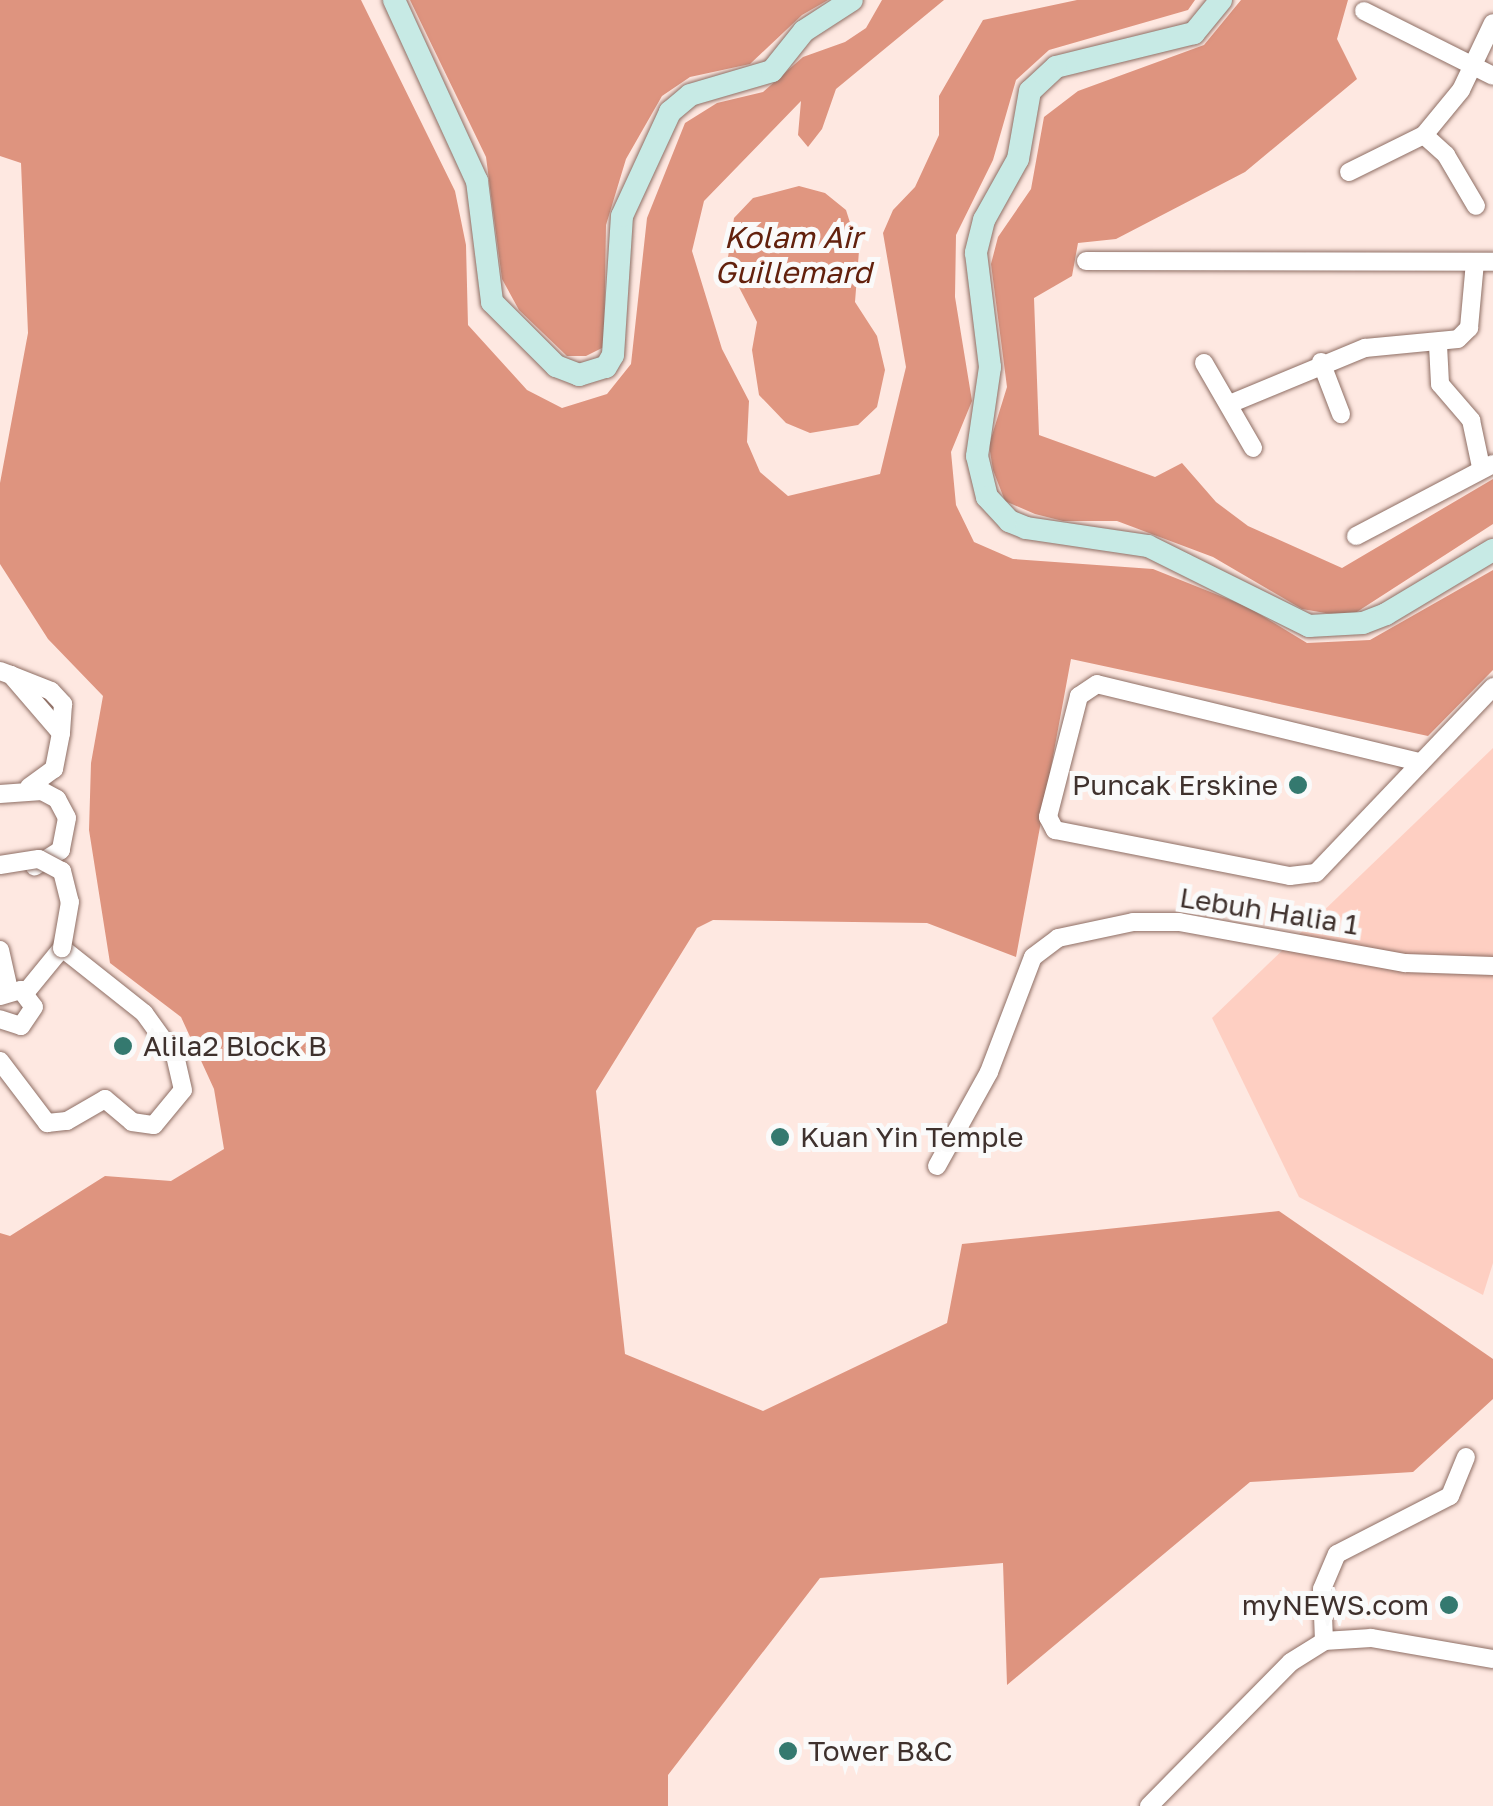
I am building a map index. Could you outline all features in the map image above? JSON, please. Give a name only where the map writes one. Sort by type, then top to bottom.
[{"type":"main road","points":[[394,0],[472,166],[484,209],[492,302],[556,366],[579,375],[606,367],[613,355],[622,216],[670,112],[690,95],[772,71],[804,31],[852,0]]},
{"type":"main road","points":[[1221,0],[1194,33],[1056,68],[1030,91],[1018,159],[984,220],[976,253],[976,300],[990,367],[977,456],[987,497],[1010,522],[1148,546],[1309,626],[1363,623],[1386,614],[1493,550]]},
{"type":"street","points":[[1364,11],[1493,76]]},
{"type":"street","points":[[1349,172],[1424,134],[1450,106],[1493,23]]},
{"type":"street","points":[[1424,134],[1446,156],[1476,206]]},
{"type":"street","points":[[1086,260],[1484,262],[1469,328],[1438,345],[1404,342],[1321,362],[1232,403]]},
{"type":"street","points":[[1356,536],[1487,466],[1471,420],[1440,384],[1438,345]]},
{"type":"street","points":[[1321,362],[1341,414]]},
{"type":"street","points":[[1204,363],[1232,403],[1253,448]]},
{"type":"street","points":[[0,793],[47,778],[61,733],[63,704],[52,691],[5,673]]},
{"type":"street","points":[[1419,762],[1097,684],[1080,696],[1048,817],[1055,830],[1290,876],[1316,873],[1493,687]]},
{"type":"street","points":[[0,793],[28,788],[57,799],[67,818],[64,837],[53,860],[0,866]]},
{"type":"street","points":[[0,866],[39,859],[62,871],[70,902],[62,948],[12,993]]},
{"type":"street","name":"Lebuh Halia 1","points":[[937,1166],[989,1072],[1033,957],[1058,938],[1133,922],[1179,922],[1406,963],[1493,966]]},
{"type":"street","points":[[0,1061],[47,1123],[67,1121],[105,1099],[132,1122],[154,1125],[183,1090],[175,1056],[144,1013],[62,948]]},
{"type":"street","points":[[0,950],[12,993]]},
{"type":"street","points":[[1,1021],[14,1027],[31,1019],[33,1002],[12,993]]},
{"type":"street","points":[[1324,1641],[1322,1589],[1336,1554],[1450,1496],[1466,1457]]},
{"type":"street","points":[[1149,1806],[1291,1662],[1324,1641],[1371,1638],[1493,1659]]},
{"type":"shaded area","points":[[0,0],[361,0],[455,191],[466,245],[468,325],[527,390],[562,408],[607,394],[631,364],[647,218],[685,123],[717,103],[763,92],[803,57],[845,42],[866,28],[882,0],[944,0],[836,89],[822,129],[808,147],[798,135],[801,101],[704,201],[692,251],[722,349],[749,401],[747,442],[760,472],[788,496],[880,474],[906,367],[883,233],[893,210],[915,187],[939,135],[939,96],[983,20],[1077,0],[1195,0],[1188,10],[1049,50],[1016,80],[993,160],[956,235],[955,297],[972,401],[951,452],[956,505],[974,542],[1013,559],[1153,569],[1248,607],[1307,643],[1370,640],[1493,570],[1493,670],[1428,736],[1071,659],[1016,957],[927,923],[713,920],[697,928],[596,1091],[625,1354],[763,1411],[947,1323],[962,1244],[1279,1211],[1493,1359],[1493,1399],[1413,1472],[1250,1482],[1007,1685],[1003,1563],[820,1578],[668,1775],[668,1806],[0,1806],[0,1233],[10,1236],[105,1176],[171,1181],[224,1149],[214,1089],[181,1017],[110,963],[89,830],[91,763],[103,696],[48,639],[0,564],[0,483],[28,333],[21,163],[0,156]]},
{"type":"shaded area","points":[[410,0],[828,0],[802,15],[750,64],[690,77],[662,96],[626,159],[606,225],[604,347],[586,356],[567,356],[519,310],[502,279],[486,157]]},
{"type":"shaded area","points":[[1241,0],[1348,0],[1337,39],[1357,79],[1245,172],[1116,239],[1078,243],[1072,276],[1034,298],[1039,435],[1155,477],[1182,463],[1216,502],[1248,526],[1342,568],[1493,479],[1493,524],[1349,617],[1302,609],[1213,557],[1117,521],[1063,521],[1035,514],[1005,501],[993,470],[989,445],[1007,387],[991,264],[998,237],[1031,189],[1044,117],[1078,91],[1204,45]]},
{"type":"shaded area","points":[[1493,748],[1493,1263],[1483,1295],[1299,1197],[1212,1018]]},
{"type":"water","name":"Kolam Air Guillemard","points":[[799,186],[825,193],[846,210],[859,251],[855,302],[877,336],[885,370],[877,407],[858,425],[810,433],[786,423],[759,395],[752,350],[757,322],[727,264],[734,218],[753,198]]},
{"type":"place","name":"Puncak Erskine","points":[[1298,785]]},
{"type":"place","name":"Alila2 Block B","points":[[123,1046]]},
{"type":"place","name":"Kuan Yin Temple","points":[[780,1137]]},
{"type":"place","name":"myNEWS.com","points":[[1449,1605]]},
{"type":"place","name":"Tower B&C","points":[[788,1751]]}]
